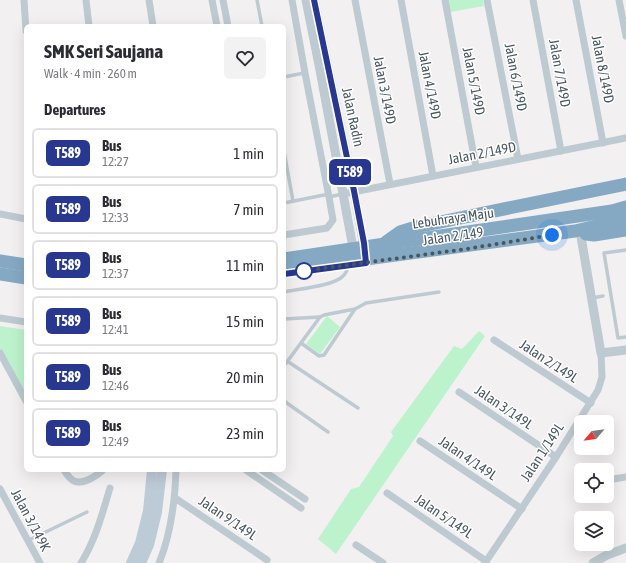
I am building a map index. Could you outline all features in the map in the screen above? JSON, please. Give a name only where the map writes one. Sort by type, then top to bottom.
[{"type":"highway","points":[[385,244],[400,232],[416,227],[626,184]]},
{"type":"highway","name":"Lebuhraya Maju","points":[[286,259],[626,208]]},
{"type":"highway","name":"Lebuhraya Maju","points":[[286,270],[577,231],[626,219]]},
{"type":"highway","points":[[577,231],[594,236],[626,230]]},
{"type":"highway","points":[[0,261],[24,265]]},
{"type":"highway","points":[[0,274],[24,278]]},
{"type":"main road","name":"Jalan 2/149","points":[[286,254],[493,226],[570,218],[626,208]]},
{"type":"main road","name":"Jalan 2/149","points":[[286,274],[626,224]]},
{"type":"main road","points":[[0,258],[24,262]]},
{"type":"main road","points":[[0,277],[24,281]]},
{"type":"main road","points":[[131,563],[140,543],[148,511],[152,472]]},
{"type":"main road","points":[[141,563],[149,545],[158,512],[162,472]]},
{"type":"street","points":[[24,0],[26,24]]},
{"type":"street","points":[[86,0],[89,24]]},
{"type":"street","points":[[150,0],[153,24]]},
{"type":"street","points":[[212,0],[217,24]]},
{"type":"street","points":[[223,0],[228,24]]},
{"type":"street","points":[[286,235],[327,228],[333,220],[292,0]]},
{"type":"street","name":"Jalan Radin","points":[[306,0],[352,244],[352,265]]},
{"type":"street","name":"Jalan Radin","points":[[314,0],[354,191],[364,243],[366,263]]},
{"type":"street","name":"Jalan 3/149D","points":[[355,0],[390,184]]},
{"type":"street","name":"Jalan 4/149D","points":[[401,0],[434,176]]},
{"type":"street","name":"Jalan 5/149D","points":[[445,0],[476,167]]},
{"type":"street","name":"Jalan 6/149D","points":[[488,0],[518,159]]},
{"type":"street","name":"Jalan 7/149D","points":[[533,0],[561,151]]},
{"type":"street","name":"Jalan 8/149D","points":[[576,0],[603,143]]},
{"type":"street","points":[[620,0],[626,36]]},
{"type":"street","name":"Jalan 2/149D","points":[[343,194],[626,138]]},
{"type":"street","points":[[0,214],[24,219]]},
{"type":"street","name":"Jalan 1/149L","points":[[486,562],[591,402],[598,390],[602,377],[600,353],[591,298],[577,231]]},
{"type":"street","points":[[0,318],[24,322]]},
{"type":"street","name":"Jalan 2/149L","points":[[494,340],[591,402]]},
{"type":"street","points":[[600,353],[626,350]]},
{"type":"street","points":[[0,353],[24,397]]},
{"type":"street","name":"Jalan 3/149L","points":[[458,392],[556,457]]},
{"type":"street","name":"Jalan 4/149L","points":[[420,441],[522,509]]},
{"type":"street","points":[[66,472],[75,482],[80,482],[101,472]]},
{"type":"street","points":[[161,562],[175,498],[176,472]]},
{"type":"street","points":[[249,472],[301,508]]},
{"type":"street","points":[[265,472],[304,499]]},
{"type":"street","points":[[614,479],[626,476]]},
{"type":"street","points":[[81,563],[97,531],[110,488]]},
{"type":"street","name":"Jalan 3/149K","points":[[0,489],[40,563]]},
{"type":"street","name":"Jalan 5/149L","points":[[387,493],[486,562]]},
{"type":"street","name":"Jalan 9/149L","points":[[175,498],[267,560]]},
{"type":"street","points":[[356,545],[383,563]]},
{"type":"street","points":[[593,563],[607,555],[626,548]]},
{"type":"lane","points":[[257,0],[262,24]]},
{"type":"lane","points":[[286,77],[305,72]]},
{"type":"lane","points":[[286,162],[293,201]]},
{"type":"lane","points":[[286,203],[343,194]]},
{"type":"lane","points":[[626,250],[604,253],[618,338],[626,336]]},
{"type":"lane","points":[[286,292],[328,284],[338,280],[352,265]]},
{"type":"lane","points":[[286,319],[320,317],[355,309],[366,303],[439,292]]},
{"type":"lane","points":[[591,298],[603,296]]},
{"type":"lane","points":[[301,343],[319,356],[324,355],[355,309]]},
{"type":"lane","points":[[286,364],[320,317]]},
{"type":"lane","points":[[288,361],[358,408]]},
{"type":"lane","points":[[286,402],[328,432]]},
{"type":"lane","points":[[27,541],[87,512]]},
{"type":"green space","points":[[448,0],[483,0],[484,6],[450,12]]},
{"type":"green space","points":[[327,316],[340,327],[320,354],[306,344]]},
{"type":"green space","points":[[0,326],[24,330],[24,390],[0,348]]},
{"type":"green space","points":[[479,331],[485,336],[336,554],[318,539],[351,489],[359,487],[393,436],[391,432],[454,346],[462,349]]},
{"type":"bus line","name":"T589","points":[[286,274],[366,263],[364,243],[354,191],[314,0]]},
{"type":"route","points":[[304,271],[466,249],[552,235]]}]
